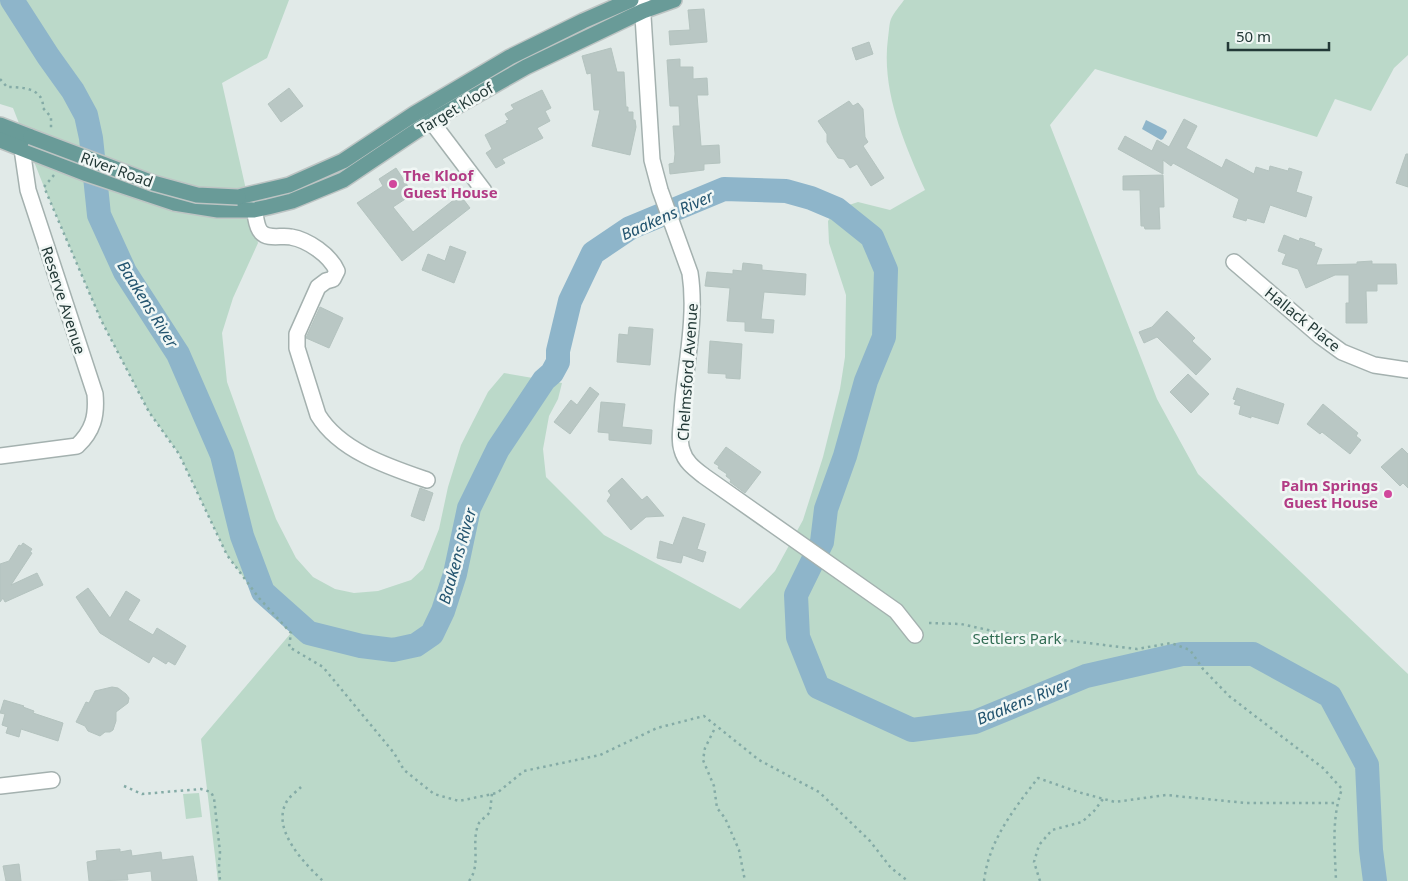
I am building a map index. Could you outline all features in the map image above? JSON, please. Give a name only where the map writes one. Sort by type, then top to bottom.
[{"type":"main road","name":"Target Kloof","points":[[237,204],[289,185],[343,161],[414,114],[524,49],[631,0]]},
{"type":"main road","name":"Target Kloof","points":[[237,204],[254,210],[292,201],[342,180],[431,121],[526,67],[643,5],[674,0]]},
{"type":"main road","name":"River Road","points":[[0,125],[27,146],[50,160],[126,188],[174,203],[210,209],[237,204]]},
{"type":"main road","name":"River Road","points":[[0,140],[197,195],[237,204]]},
{"type":"street","name":"Chelmsford Avenue","points":[[643,5],[652,160],[660,190],[690,272],[692,284],[692,308],[680,444],[682,452],[686,460],[698,471],[896,611],[915,635]]},
{"type":"street","points":[[431,121],[484,191]]},
{"type":"street","name":"Reserve Avenue","points":[[0,456],[77,446],[86,438],[96,413],[95,394],[28,190],[27,146]]},
{"type":"street","points":[[254,210],[258,228],[261,232],[271,237],[290,237],[301,240],[323,254],[337,272],[333,279],[326,281],[318,287],[296,340],[318,415],[322,422],[337,438],[355,449],[388,467],[427,480]]},
{"type":"street","name":"Hallack Place","points":[[1234,262],[1320,336],[1342,352],[1374,365],[1408,370]]},
{"type":"street","points":[[0,786],[52,780]]},
{"type":"path","points":[[0,79],[7,87],[24,87],[38,93],[44,101],[43,108],[50,117],[51,130]]},
{"type":"path","points":[[50,160],[54,176],[44,187],[101,320],[150,412],[179,454],[227,555],[259,598],[291,633],[289,647],[323,667],[394,752],[404,770],[434,794],[458,801],[497,793],[524,771],[600,755],[657,728],[704,716],[759,760],[820,792],[870,841],[890,868],[908,881]]},
{"type":"path","points":[[929,624],[961,624],[997,632],[1137,648],[1171,643],[1190,650],[1203,669],[1229,696],[1323,768],[1342,789],[1337,803],[1334,823],[1336,881]]},
{"type":"path","points":[[714,730],[705,748],[703,760],[714,786],[717,808],[725,818],[739,850],[745,881]]},
{"type":"path","points":[[984,881],[995,840],[1014,809],[1038,778],[1115,802],[1166,795],[1246,803],[1337,803]]},
{"type":"path","points":[[124,786],[142,794],[201,789],[211,792],[214,798],[220,852],[220,881]]},
{"type":"path","points":[[301,787],[287,800],[284,812],[285,828],[289,841],[323,881]]},
{"type":"path","points":[[469,881],[475,870],[474,844],[478,826],[482,819],[490,812],[492,793]]},
{"type":"path","points":[[1040,881],[1034,862],[1039,845],[1052,830],[1082,822],[1104,799]]},
{"type":"green space","name":"Settlers Park","points":[[0,0],[289,0],[267,58],[222,83],[258,243],[233,298],[222,333],[227,382],[276,519],[296,558],[313,577],[335,589],[354,593],[378,591],[411,580],[423,569],[439,529],[448,487],[461,445],[488,392],[504,373],[562,383],[558,399],[549,416],[543,449],[546,477],[604,535],[740,609],[775,571],[803,520],[823,457],[840,389],[845,357],[846,295],[829,243],[828,221],[837,209],[858,202],[890,210],[925,190],[902,135],[891,97],[888,77],[887,58],[890,23],[904,0],[1408,0],[1408,55],[1394,68],[1371,111],[1335,99],[1317,137],[1095,69],[1050,125],[1157,399],[1198,474],[1408,674],[1408,881],[218,881],[201,739],[291,633],[259,598],[227,555],[179,454],[149,412],[101,320],[44,187],[13,108],[0,104]]},
{"type":"green space","points":[[199,793],[202,817],[186,819],[183,794]]},
{"type":"water","points":[[1146,120],[1166,130],[1167,132],[1163,139],[1161,140],[1142,129]]},
{"type":"building","points":[[704,9],[707,42],[670,45],[669,31],[690,30],[688,10]]},
{"type":"building","points":[[869,42],[873,54],[856,60],[852,48]]},
{"type":"building","points":[[611,48],[617,72],[624,72],[626,107],[628,107],[628,112],[633,112],[633,120],[635,120],[636,127],[630,155],[592,146],[600,110],[594,110],[591,73],[587,74],[582,56]]},
{"type":"building","points":[[680,59],[680,67],[693,67],[693,79],[707,78],[708,95],[697,95],[701,146],[719,145],[720,163],[704,164],[704,170],[670,174],[669,164],[674,163],[675,154],[673,126],[680,126],[679,106],[670,106],[667,60]]},
{"type":"building","points":[[289,88],[303,106],[281,122],[268,104]]},
{"type":"building","points":[[542,90],[551,108],[545,111],[550,121],[537,128],[543,138],[502,159],[505,163],[496,168],[486,153],[492,149],[485,135],[507,123],[506,121],[509,120],[505,114],[514,109],[511,105]]},
{"type":"building","points":[[849,101],[853,106],[858,103],[863,109],[865,137],[868,142],[863,146],[884,178],[871,186],[857,164],[850,168],[844,159],[838,158],[827,142],[827,134],[818,121]]},
{"type":"building","points":[[1184,119],[1197,126],[1186,148],[1222,168],[1226,159],[1254,174],[1256,167],[1269,171],[1270,166],[1288,171],[1289,168],[1302,172],[1296,192],[1312,197],[1306,217],[1270,205],[1264,223],[1247,218],[1246,221],[1233,217],[1239,199],[1173,163],[1171,166],[1163,160],[1163,174],[1118,149],[1125,136],[1152,151],[1157,140],[1169,147]]},
{"type":"building","points":[[1406,154],[1408,154],[1408,187],[1396,183]]},
{"type":"building","points":[[396,168],[413,194],[393,207],[413,232],[460,195],[470,208],[402,261],[357,203],[383,186],[379,179]]},
{"type":"building","points":[[1163,175],[1164,207],[1159,207],[1160,229],[1145,229],[1144,226],[1141,226],[1140,190],[1123,190],[1123,176]]},
{"type":"building","points":[[1284,235],[1299,241],[1300,238],[1315,243],[1314,246],[1322,249],[1316,265],[1357,264],[1357,262],[1372,261],[1372,264],[1396,264],[1397,284],[1377,284],[1377,291],[1366,291],[1367,323],[1346,323],[1346,303],[1349,303],[1349,275],[1335,275],[1306,288],[1298,269],[1282,264],[1286,254],[1278,251]]},
{"type":"building","points":[[450,246],[466,252],[454,283],[422,270],[428,254],[445,261]]},
{"type":"building","points":[[743,263],[762,265],[762,270],[806,274],[805,295],[764,292],[761,319],[774,320],[773,333],[745,331],[745,322],[727,321],[730,288],[705,286],[707,272],[733,274],[733,270],[742,271]]},
{"type":"building","points":[[320,307],[343,318],[329,348],[306,338]]},
{"type":"building","points":[[1167,311],[1195,338],[1192,341],[1211,359],[1196,375],[1157,337],[1144,343],[1139,332],[1152,327]]},
{"type":"building","points":[[629,327],[653,329],[650,365],[617,362],[619,334],[628,335]]},
{"type":"building","points":[[710,341],[742,344],[740,379],[726,378],[726,374],[708,373]]},
{"type":"building","points":[[1188,374],[1209,394],[1191,413],[1170,392]]},
{"type":"building","points":[[590,387],[599,394],[570,434],[554,422],[571,400],[577,405]]},
{"type":"building","points":[[1237,388],[1284,404],[1278,424],[1239,414],[1241,406],[1234,404],[1236,400],[1233,399]]},
{"type":"building","points":[[601,402],[625,404],[622,427],[652,430],[651,444],[609,440],[609,433],[598,432]]},
{"type":"building","points":[[1323,404],[1358,433],[1356,436],[1361,440],[1350,454],[1322,432],[1320,434],[1307,424]]},
{"type":"building","points":[[726,447],[761,472],[745,493],[730,482],[731,480],[726,476],[727,474],[714,463]]},
{"type":"building","points":[[1402,448],[1408,454],[1408,488],[1403,483],[1400,486],[1381,467]]},
{"type":"building","points":[[622,478],[642,500],[647,496],[664,516],[646,517],[631,530],[607,501],[611,495],[608,491]]},
{"type":"building","points":[[420,488],[433,493],[424,521],[411,516]]},
{"type":"building","points":[[683,517],[705,524],[697,549],[706,552],[703,562],[683,555],[681,563],[657,558],[660,541],[673,545]]},
{"type":"building","points":[[23,543],[32,549],[30,552],[32,553],[11,585],[37,573],[43,585],[5,602],[3,598],[0,602],[0,564],[9,561],[19,545],[21,546]]},
{"type":"building","points":[[88,588],[110,618],[126,591],[140,600],[128,620],[153,635],[157,628],[186,646],[175,665],[168,661],[166,664],[153,656],[149,663],[100,633],[76,597]]},
{"type":"building","points":[[112,687],[118,688],[126,694],[129,698],[128,703],[116,712],[113,730],[105,732],[100,736],[88,731],[85,726],[76,722],[86,702],[89,703],[95,691]]},
{"type":"building","points":[[4,700],[24,706],[34,711],[33,713],[63,723],[58,741],[21,729],[19,737],[6,733],[8,727],[2,725],[5,714],[0,713]]},
{"type":"building","points":[[120,849],[120,852],[131,850],[132,856],[161,852],[162,860],[193,856],[197,881],[152,881],[151,871],[127,874],[128,880],[89,881],[87,862],[97,860],[96,851]]},
{"type":"building","points":[[19,864],[21,881],[6,881],[3,866]]},
{"type":"waterway","name":"Baakens River","points":[[12,0],[73,91],[86,115],[91,138],[99,215],[125,272],[178,354],[222,455],[242,536],[263,592],[309,633],[361,646],[393,650],[416,645],[432,634],[443,611],[455,574],[469,508],[498,449],[558,362],[558,351],[570,301],[593,253],[630,228],[724,189],[786,191],[811,198],[837,209],[872,237],[886,270],[884,337],[866,381],[845,456],[826,509],[822,542],[796,595],[798,637],[818,687],[912,730],[975,722],[1086,676],[1182,654],[1253,654],[1330,696],[1367,765],[1371,850],[1375,881]]},
{"type":"place","name":"The Kloof Guest House","points":[[393,184]]},
{"type":"place","name":"Palm Springs Guest House","points":[[1388,494]]}]
